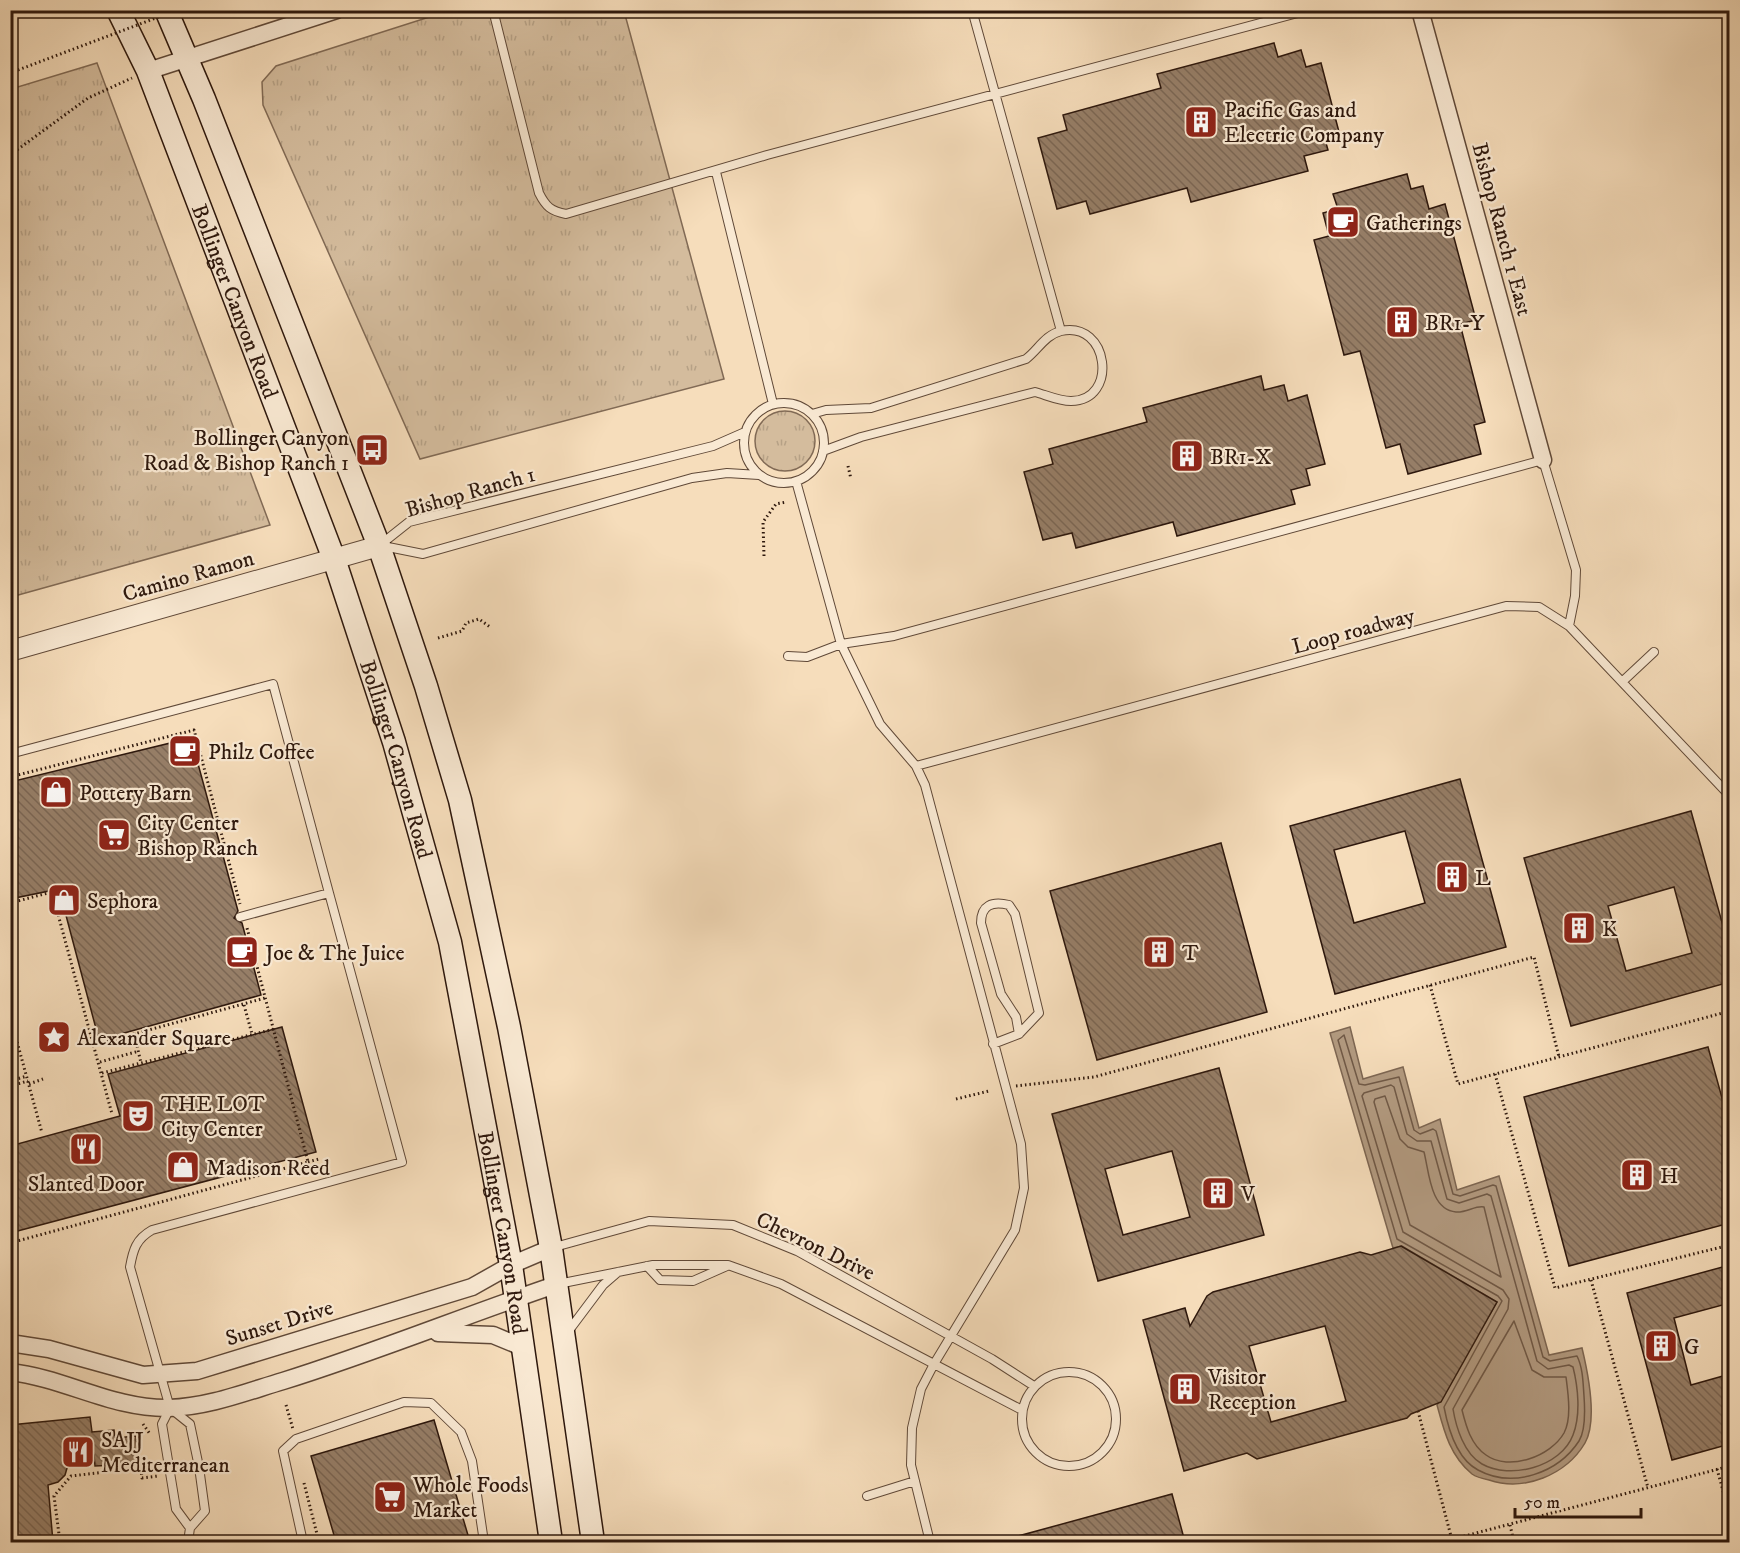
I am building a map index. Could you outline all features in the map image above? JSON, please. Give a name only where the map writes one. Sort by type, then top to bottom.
[{"type":"main road","name":"Bollinger Canyon Road","points":[[118,10],[148,71],[334,559],[394,742],[450,942],[511,1265],[551,1542]]},
{"type":"main road","name":"Bollinger Canyon Road","points":[[166,10],[187,57],[379,546],[426,686],[460,800],[509,1027],[558,1284],[593,1542]]},
{"type":"street","points":[[148,71],[337,10]]},
{"type":"street","name":"Bishop Ranch 1 East","points":[[1420,10],[1543,460]]},
{"type":"street","name":"Camino Ramon","points":[[10,651],[379,546]]},
{"type":"street","name":"Sunset Drive","points":[[10,1343],[49,1348],[124,1372],[159,1375],[197,1371],[472,1287],[511,1265],[551,1248]]},
{"type":"street","points":[[10,1372],[35,1374],[110,1401],[170,1408],[206,1405],[339,1364],[558,1284]]},
{"type":"street","points":[[422,1333],[493,1335],[522,1347]]},
{"type":"lane","points":[[493,10],[539,193],[545,206],[552,212],[566,214],[716,172],[767,155],[1309,10]]},
{"type":"lane","points":[[972,10],[1061,331]]},
{"type":"lane","points":[[716,172],[773,404]]},
{"type":"lane","points":[[813,414],[826,410],[871,408],[1026,359],[1037,351],[1043,341],[1061,331],[1072,330],[1082,333],[1101,349],[1104,360],[1100,381],[1092,393],[1084,399],[1060,400],[1035,392],[861,437],[823,451]]},
{"type":"lane","points":[[773,404],[794,404],[813,414],[822,428],[823,451],[811,473],[796,481],[778,483],[759,475],[747,460],[744,445],[745,432],[754,416],[773,404]]},
{"type":"lane","name":"Bishop Ranch 1","points":[[379,546],[409,522],[713,446],[745,432]]},
{"type":"lane","points":[[788,656],[807,657],[841,644],[894,636],[1543,460],[1575,570],[1575,596],[1569,626]]},
{"type":"lane","name":"Bishop Ranch 1","points":[[379,546],[423,554],[692,478],[727,473],[759,475]]},
{"type":"lane","points":[[796,481],[841,644],[879,724],[916,766],[925,785],[1021,1144],[1024,1188],[1015,1230],[934,1364],[921,1389],[912,1428],[911,1465],[930,1542]]},
{"type":"lane","name":"Loop roadway","points":[[916,766],[1506,606],[1539,607],[1569,626],[1730,796]]},
{"type":"lane","points":[[1623,681],[1654,652]]},
{"type":"lane","points":[[10,754],[273,684],[402,1162],[152,1230],[141,1237],[133,1250],[130,1267],[159,1375],[170,1408],[190,1424],[199,1467],[205,1511],[190,1528],[188,1542]]},
{"type":"lane","points":[[242,917],[329,893]]},
{"type":"lane","points":[[993,1044],[1019,1034],[1039,1013],[1038,999],[1016,914],[1009,905],[992,903],[986,907],[981,923],[1001,994],[1016,1017],[1019,1034]]},
{"type":"lane","name":"Chevron Drive","points":[[551,1248],[649,1221],[733,1225],[797,1251],[950,1336],[1034,1386]]},
{"type":"lane","points":[[558,1284],[647,1266],[728,1265],[781,1284],[1022,1410]]},
{"type":"lane","points":[[647,1266],[660,1280],[693,1281],[728,1265]]},
{"type":"lane","points":[[564,1336],[603,1285],[620,1270]]},
{"type":"lane","points":[[1062,1372],[1078,1372],[1093,1378],[1105,1389],[1113,1402],[1116,1418],[1114,1434],[1107,1448],[1095,1459],[1080,1466],[1064,1467],[1049,1463],[1036,1454],[1026,1441],[1021,1425],[1022,1410],[1034,1386],[1047,1377],[1062,1372]]},
{"type":"lane","points":[[303,1542],[284,1451],[294,1439],[404,1402],[431,1403],[461,1432],[478,1490],[484,1542]]},
{"type":"lane","points":[[170,1408],[162,1424],[176,1509],[190,1528]]},
{"type":"lane","points":[[867,1496],[915,1481]]},
{"type":"path","points":[[10,72],[177,10]]},
{"type":"path","points":[[10,154],[88,98],[148,71]]},
{"type":"path","points":[[848,466],[851,479]]},
{"type":"path","points":[[764,556],[763,522],[776,504],[786,502]]},
{"type":"path","points":[[438,638],[462,631],[466,623],[479,619],[490,627]]},
{"type":"path","points":[[10,777],[194,730],[308,1162]]},
{"type":"path","points":[[10,903],[52,892],[100,1062],[112,1114]]},
{"type":"path","points":[[1015,1086],[1094,1077],[1534,957],[1559,1057]]},
{"type":"path","points":[[1430,985],[1458,1084],[1730,1011]]},
{"type":"path","points":[[94,1045],[265,998]]},
{"type":"path","points":[[244,1005],[252,1034]]},
{"type":"path","points":[[10,1016],[42,1133]]},
{"type":"path","points":[[102,1073],[274,1029]]},
{"type":"path","points":[[134,1033],[141,1063]]},
{"type":"path","points":[[100,1062],[139,1051]]},
{"type":"path","points":[[1495,1074],[1555,1287],[1730,1245]]},
{"type":"path","points":[[10,1081],[27,1076]]},
{"type":"path","points":[[10,1086],[43,1079]]},
{"type":"path","points":[[956,1099],[989,1091]]},
{"type":"path","points":[[10,1243],[319,1159]]},
{"type":"path","points":[[1591,1280],[1647,1488]]},
{"type":"path","points":[[285,1405],[294,1439]]},
{"type":"path","points":[[1418,1411],[1452,1540]]},
{"type":"path","points":[[143,1424],[150,1434],[152,1445]]},
{"type":"path","points":[[60,1542],[54,1496],[71,1476],[141,1467],[142,1478],[158,1476],[156,1466]]},
{"type":"path","points":[[1442,1542],[1730,1466]]},
{"type":"path","points":[[1717,1469],[1730,1516]]},
{"type":"path","points":[[303,1476],[319,1542]]},
{"type":"path","points":[[1510,1525],[1514,1542]]},
{"type":"green space","points":[[448,11],[624,11],[724,379],[420,459],[263,105],[262,82],[276,66]]},
{"type":"green space","points":[[97,63],[270,525],[11,597],[11,89]]},
{"type":"green space","points":[[779,411],[791,411],[807,419],[813,429],[815,441],[813,453],[807,463],[791,471],[779,471],[763,463],[755,447],[755,435],[763,419]]},
{"type":"water","points":[[1350,1027],[1363,1079],[1403,1067],[1419,1128],[1440,1119],[1457,1190],[1499,1176],[1549,1355],[1582,1348],[1591,1396],[1589,1433],[1585,1443],[1567,1464],[1543,1478],[1516,1484],[1478,1477],[1464,1467],[1449,1442],[1437,1405],[1497,1302],[1402,1246],[1393,1248],[1330,1033]]},
{"type":"building","name":"Pacific Gas and Electric Company","points":[[1274,43],[1278,57],[1301,50],[1306,67],[1321,63],[1339,132],[1324,136],[1328,150],[1304,156],[1308,171],[1191,202],[1187,188],[1090,214],[1086,201],[1057,209],[1038,138],[1067,130],[1063,115],[1161,88],[1157,74]]},
{"type":"building","name":"BR1-Y","points":[[1407,174],[1411,189],[1423,186],[1429,209],[1445,204],[1476,320],[1460,324],[1485,422],[1474,425],[1481,454],[1408,474],[1400,444],[1386,448],[1360,351],[1344,355],[1314,240],[1329,236],[1323,213],[1338,209],[1333,194]]},
{"type":"building","name":"BR1-X","points":[[1261,376],[1264,390],[1284,385],[1288,401],[1307,395],[1325,464],[1306,469],[1310,485],[1291,490],[1295,504],[1177,536],[1173,522],[1076,548],[1072,533],[1043,540],[1024,472],[1053,464],[1049,449],[1147,422],[1143,408]]},
{"type":"building","name":"City Center Bishop Ranch","points":[[191,738],[238,911],[234,918],[242,923],[261,995],[99,1040],[59,889],[10,899],[10,782]]},
{"type":"building","name":"L","points":[[1460,779],[1506,947],[1335,994],[1290,826]],"holes":[[[1405,831],[1425,903],[1354,923],[1334,850]]]},
{"type":"building","name":"K","points":[[1691,811],[1730,951],[1730,982],[1571,1026],[1524,858]],"holes":[[[1674,887],[1692,953],[1626,971],[1608,906]]]},
{"type":"building","name":"T","points":[[1221,843],[1267,1012],[1097,1060],[1050,891]]},
{"type":"building","points":[[282,1027],[316,1152],[10,1233],[10,1146],[120,1116],[108,1074]]},
{"type":"building","name":"H","points":[[1708,1047],[1730,1127],[1730,1223],[1569,1266],[1524,1097]]},
{"type":"building","name":"V","points":[[1219,1068],[1264,1235],[1098,1281],[1052,1114]],"holes":[[[1172,1151],[1190,1217],[1123,1235],[1105,1169]]]},
{"type":"building","points":[[1401,1246],[1497,1302],[1441,1402],[1411,1414],[1407,1418],[1257,1459],[1247,1453],[1184,1471],[1143,1320],[1185,1308],[1190,1326],[1207,1296],[1213,1292],[1360,1252],[1371,1255]],"holes":[[[1325,1326],[1346,1401],[1271,1422],[1249,1346]]]},
{"type":"building","name":"G","points":[[1730,1265],[1730,1303],[1674,1318],[1691,1385],[1730,1374],[1730,1444],[1672,1460],[1627,1293]]},
{"type":"building","points":[[90,1417],[92,1432],[114,1430],[115,1438],[136,1436],[138,1464],[95,1466],[94,1455],[70,1458],[65,1475],[58,1482],[48,1485],[53,1542],[10,1542],[10,1425]]},
{"type":"building","name":"Whole Foods Market","points":[[434,1420],[470,1542],[336,1542],[311,1456]]},
{"type":"building","points":[[1172,1494],[1185,1542],[1012,1542],[1011,1538]]},
{"type":"place","name":"Pacific Gas and Electric Company","points":[[1201,122]]},
{"type":"place","name":"Gatherings","points":[[1343,222]]},
{"type":"place","name":"BR1-Y","points":[[1402,322]]},
{"type":"place","name":"Bollinger Canyon Road & Bishop Ranch 1","points":[[372,450]]},
{"type":"place","name":"BR1-X","points":[[1187,456]]},
{"type":"place","name":"Philz Coffee","points":[[185,751]]},
{"type":"place","name":"Pottery Barn","points":[[56,792]]},
{"type":"place","name":"City Center Bishop Ranch","points":[[114,835]]},
{"type":"place","name":"L","points":[[1452,877]]},
{"type":"place","name":"Sephora","points":[[64,900]]},
{"type":"place","name":"K","points":[[1579,928]]},
{"type":"place","name":"Joe & The Juice","points":[[242,952]]},
{"type":"place","name":"T","points":[[1159,952]]},
{"type":"place","name":"Alexander Square","points":[[54,1037]]},
{"type":"place","name":"THE LOT City Center","points":[[138,1116]]},
{"type":"place","name":"Slanted Door","points":[[86,1149]]},
{"type":"place","name":"Madison Reed","points":[[183,1167]]},
{"type":"place","name":"H","points":[[1637,1175]]},
{"type":"place","name":"V","points":[[1218,1193]]},
{"type":"place","name":"G","points":[[1661,1346]]},
{"type":"place","name":"Visitor Reception","points":[[1185,1389]]},
{"type":"place","name":"SAJJ Mediterranean","points":[[78,1452]]},
{"type":"place","name":"Whole Foods Market","points":[[390,1497]]}]
